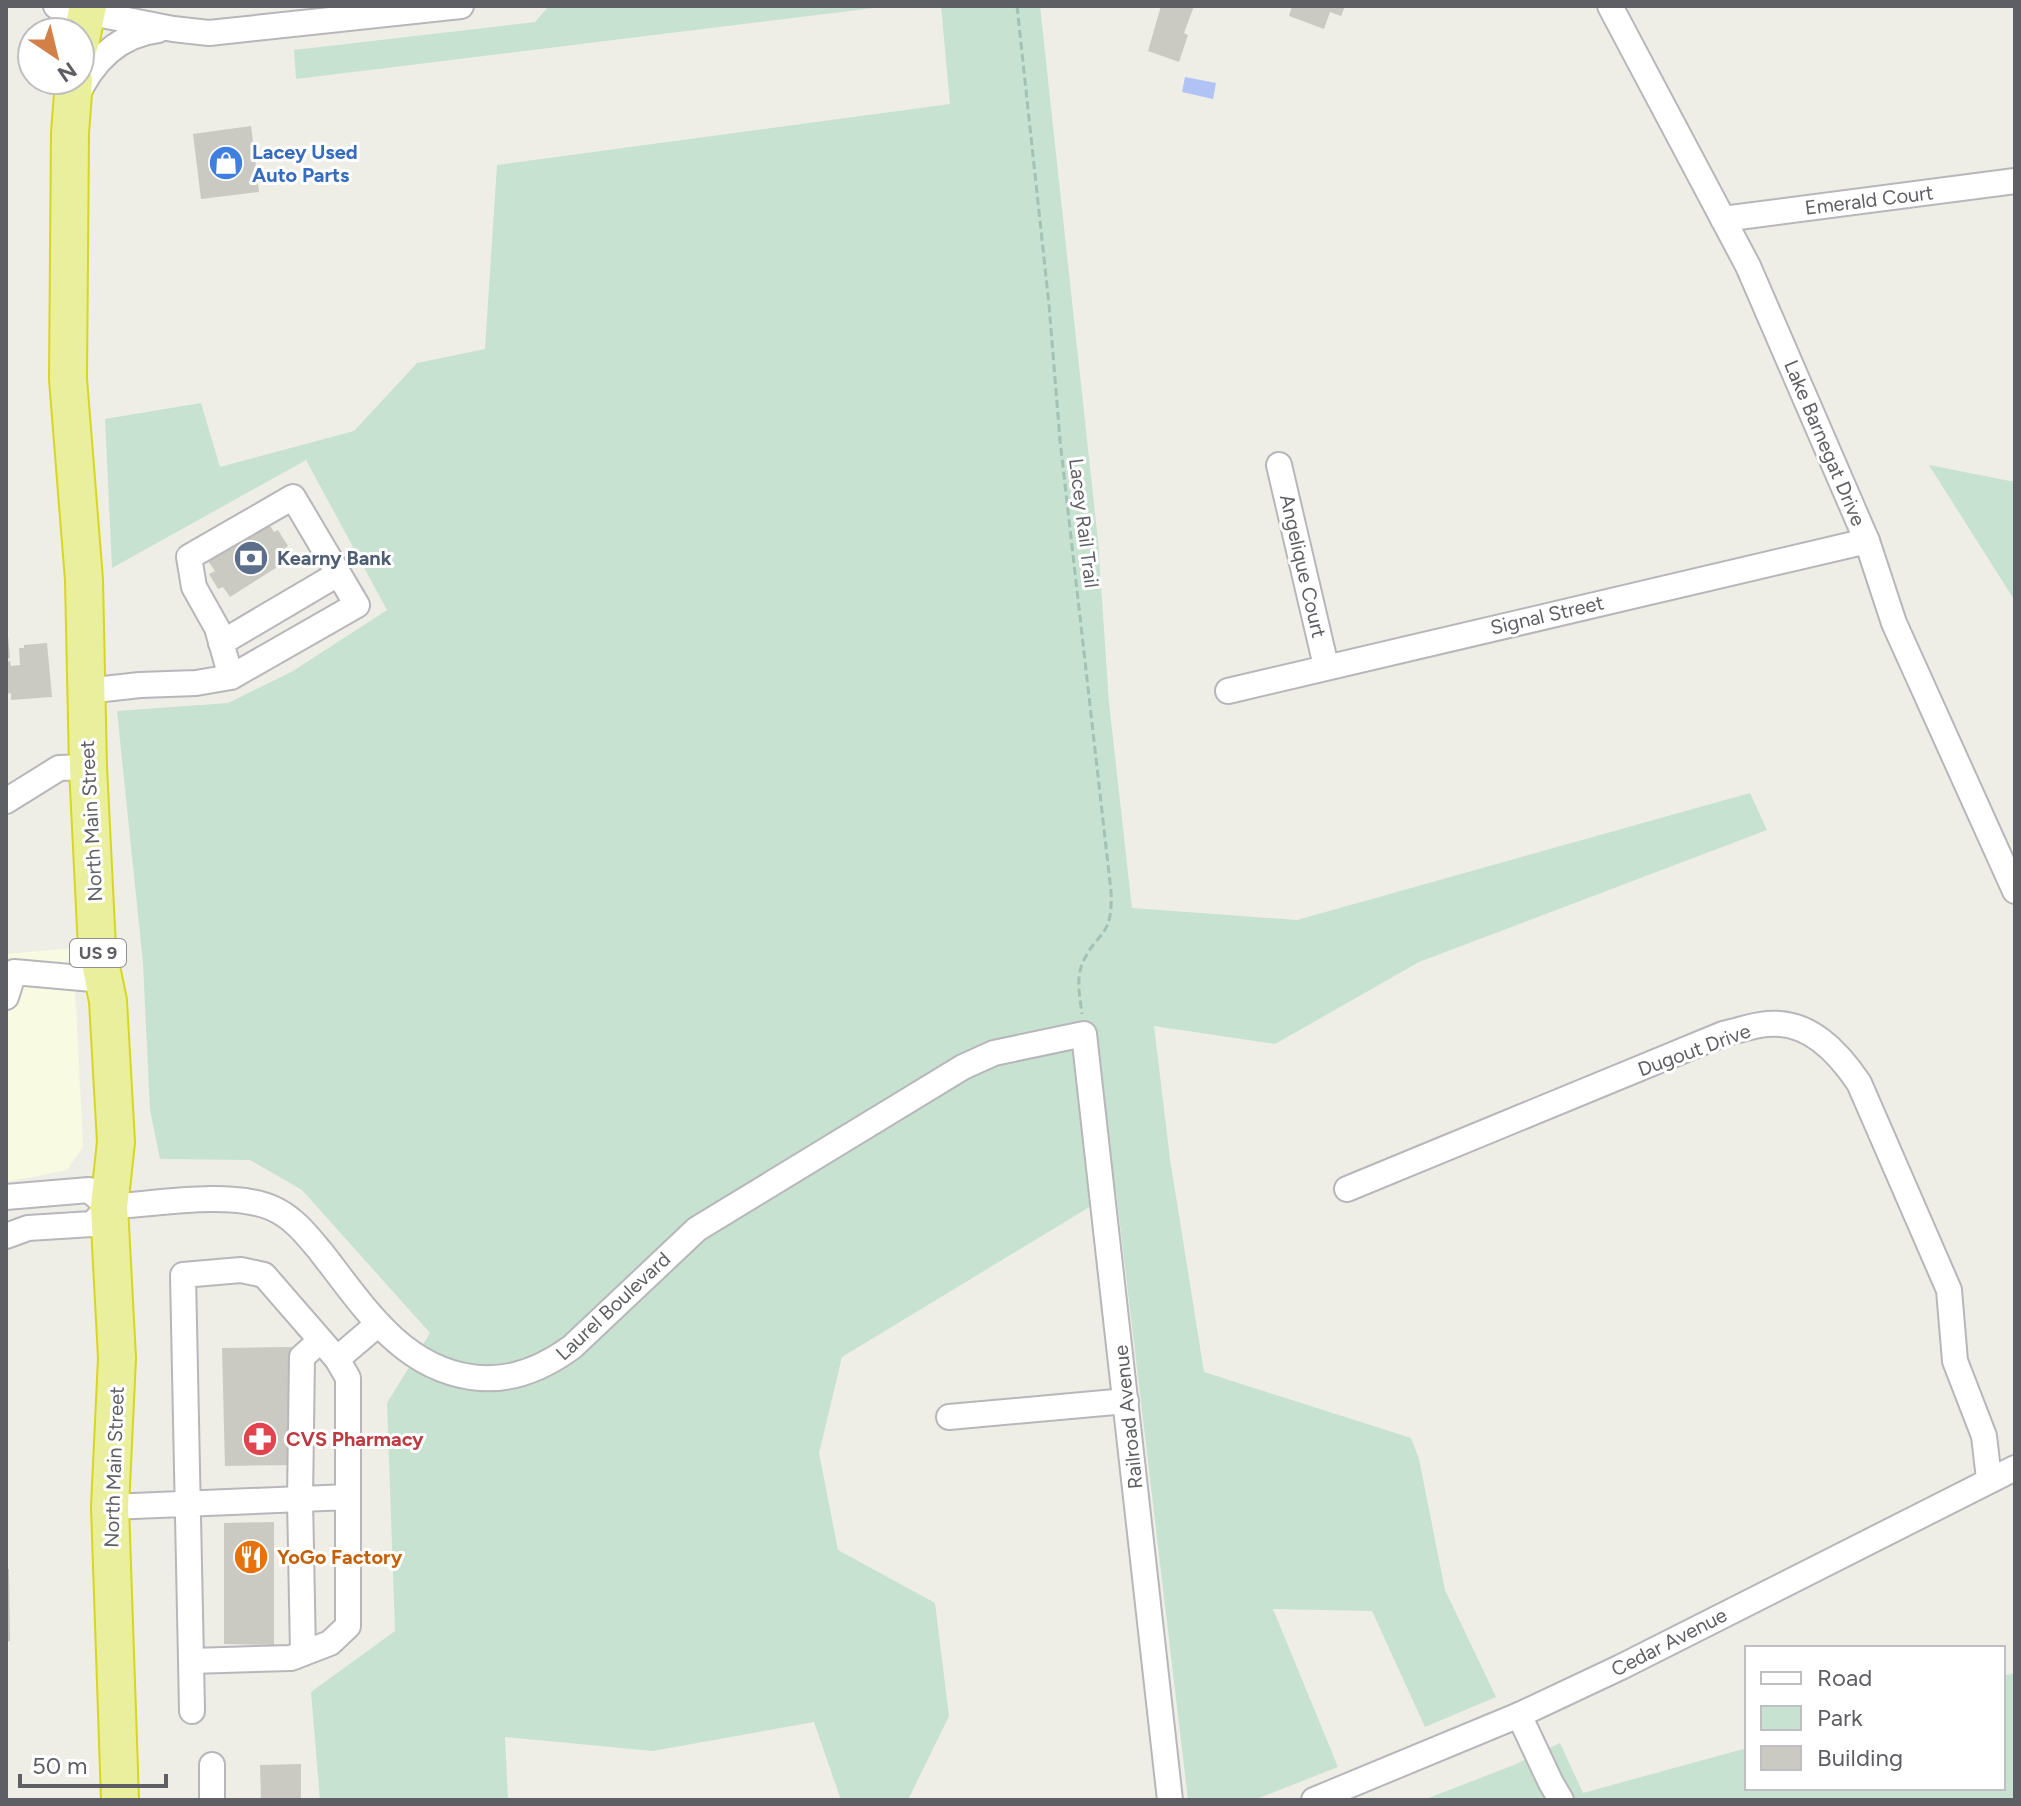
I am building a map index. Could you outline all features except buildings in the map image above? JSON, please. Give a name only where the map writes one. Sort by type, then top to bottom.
[{"type":"highway","name":"North Main Street","points":[[73,96],[68,379],[84,580],[88,767],[97,948],[108,1001],[116,1142],[109,1207],[117,1358],[110,1507],[120,1800]]},
{"type":"street","points":[[140,6],[173,29]]},
{"type":"street","points":[[96,19],[209,33],[461,6]]},
{"type":"street","name":"Lake Barnegat Drive","points":[[1610,6],[1748,266],[1867,541],[1894,623],[2015,891]]},
{"type":"street","points":[[96,64],[126,38],[147,31],[173,29]]},
{"type":"street","name":"Emerald Court","points":[[1723,219],[2015,181]]},
{"type":"street","name":"Angelique Court","points":[[1279,465],[1326,666]]},
{"type":"street","points":[[86,691],[196,683],[231,677],[357,605],[293,497],[189,557],[194,587],[217,628],[231,677]]},
{"type":"street","name":"Signal Street","points":[[1228,691],[1867,541]]},
{"type":"street","points":[[221,643],[338,574]]},
{"type":"street","points":[[6,801],[59,768],[88,767]]},
{"type":"street","points":[[6,997],[14,972],[104,980]]},
{"type":"street","name":"Dugout Drive","points":[[1347,1189],[1723,1034],[1769,1023],[1813,1034],[1840,1055],[1859,1083],[1949,1290],[1955,1361],[1984,1436],[1989,1479]]},
{"type":"street","name":"Laurel Boulevard","points":[[6,1236],[28,1228],[92,1224],[109,1207],[225,1199],[273,1208],[303,1230],[378,1324],[424,1363],[452,1375],[479,1379],[509,1377],[553,1362],[697,1229],[963,1067],[994,1053],[1084,1034]]},
{"type":"street","name":"Railroad Avenue","points":[[1084,1034],[1170,1800]]},
{"type":"street","name":"Laurel Boulevard","points":[[8,1194],[89,1190],[109,1207]]},
{"type":"street","points":[[191,1661],[291,1658],[330,1643],[348,1626],[348,1378],[337,1359],[264,1275],[241,1270],[183,1275],[192,1711]]},
{"type":"street","points":[[337,1359],[378,1324]]},
{"type":"street","points":[[303,1653],[300,1499],[302,1357],[320,1341]]},
{"type":"street","points":[[949,1417],[1126,1401]]},
{"type":"street","name":"Cedar Avenue","points":[[1314,1800],[1519,1715],[1621,1667],[2015,1468]]},
{"type":"street","points":[[110,1507],[348,1497]]},
{"type":"street","points":[[1519,1715],[1561,1800]]},
{"type":"street","points":[[212,1765],[212,1800]]},
{"type":"path","name":"Lacey Rail Trail","points":[[1017,6],[1060,440],[1111,891],[1109,927],[1083,964],[1078,980],[1084,1034]]},
{"type":"shaded area","points":[[73,948],[83,1147],[67,1170],[6,1182],[6,954]]},
{"type":"green space","points":[[549,6],[890,6],[296,79],[294,50],[535,22]]},
{"type":"green space","points":[[941,6],[1040,6],[1098,541],[1109,703],[1132,908],[1297,920],[1750,793],[1767,830],[1419,962],[1275,1044],[1154,1026],[1170,1159],[1204,1372],[1411,1438],[1419,1459],[1445,1590],[1496,1697],[1425,1727],[1372,1611],[1273,1609],[1338,1767],[1254,1800],[1188,1800],[1116,1191],[842,1357],[819,1453],[838,1550],[935,1603],[949,1716],[908,1800],[841,1800],[814,1722],[653,1751],[505,1737],[508,1800],[320,1800],[311,1692],[395,1631],[387,1403],[430,1333],[302,1190],[250,1160],[160,1159],[150,1110],[143,963],[117,711],[228,703],[293,671],[387,610],[306,460],[112,568],[105,419],[201,403],[220,467],[354,431],[417,363],[485,349],[497,165],[950,104]]},
{"type":"green space","points":[[1929,465],[2015,482],[2015,601]]},
{"type":"green space","points":[[2015,1673],[2015,1800],[1423,1800],[1514,1765],[1560,1743],[1583,1793],[1745,1749],[1745,1790],[2005,1790],[2005,1676]]},
{"type":"water","points":[[1185,77],[1216,83],[1213,99],[1182,92]]},
{"type":"place","name":"Lacey Used Auto Parts","points":[[226,163]]},
{"type":"place","name":"Kearny Bank","points":[[251,558]]},
{"type":"place","name":"CVS Pharmacy","points":[[260,1439]]},
{"type":"place","name":"YoGo Factory","points":[[251,1557]]}]
